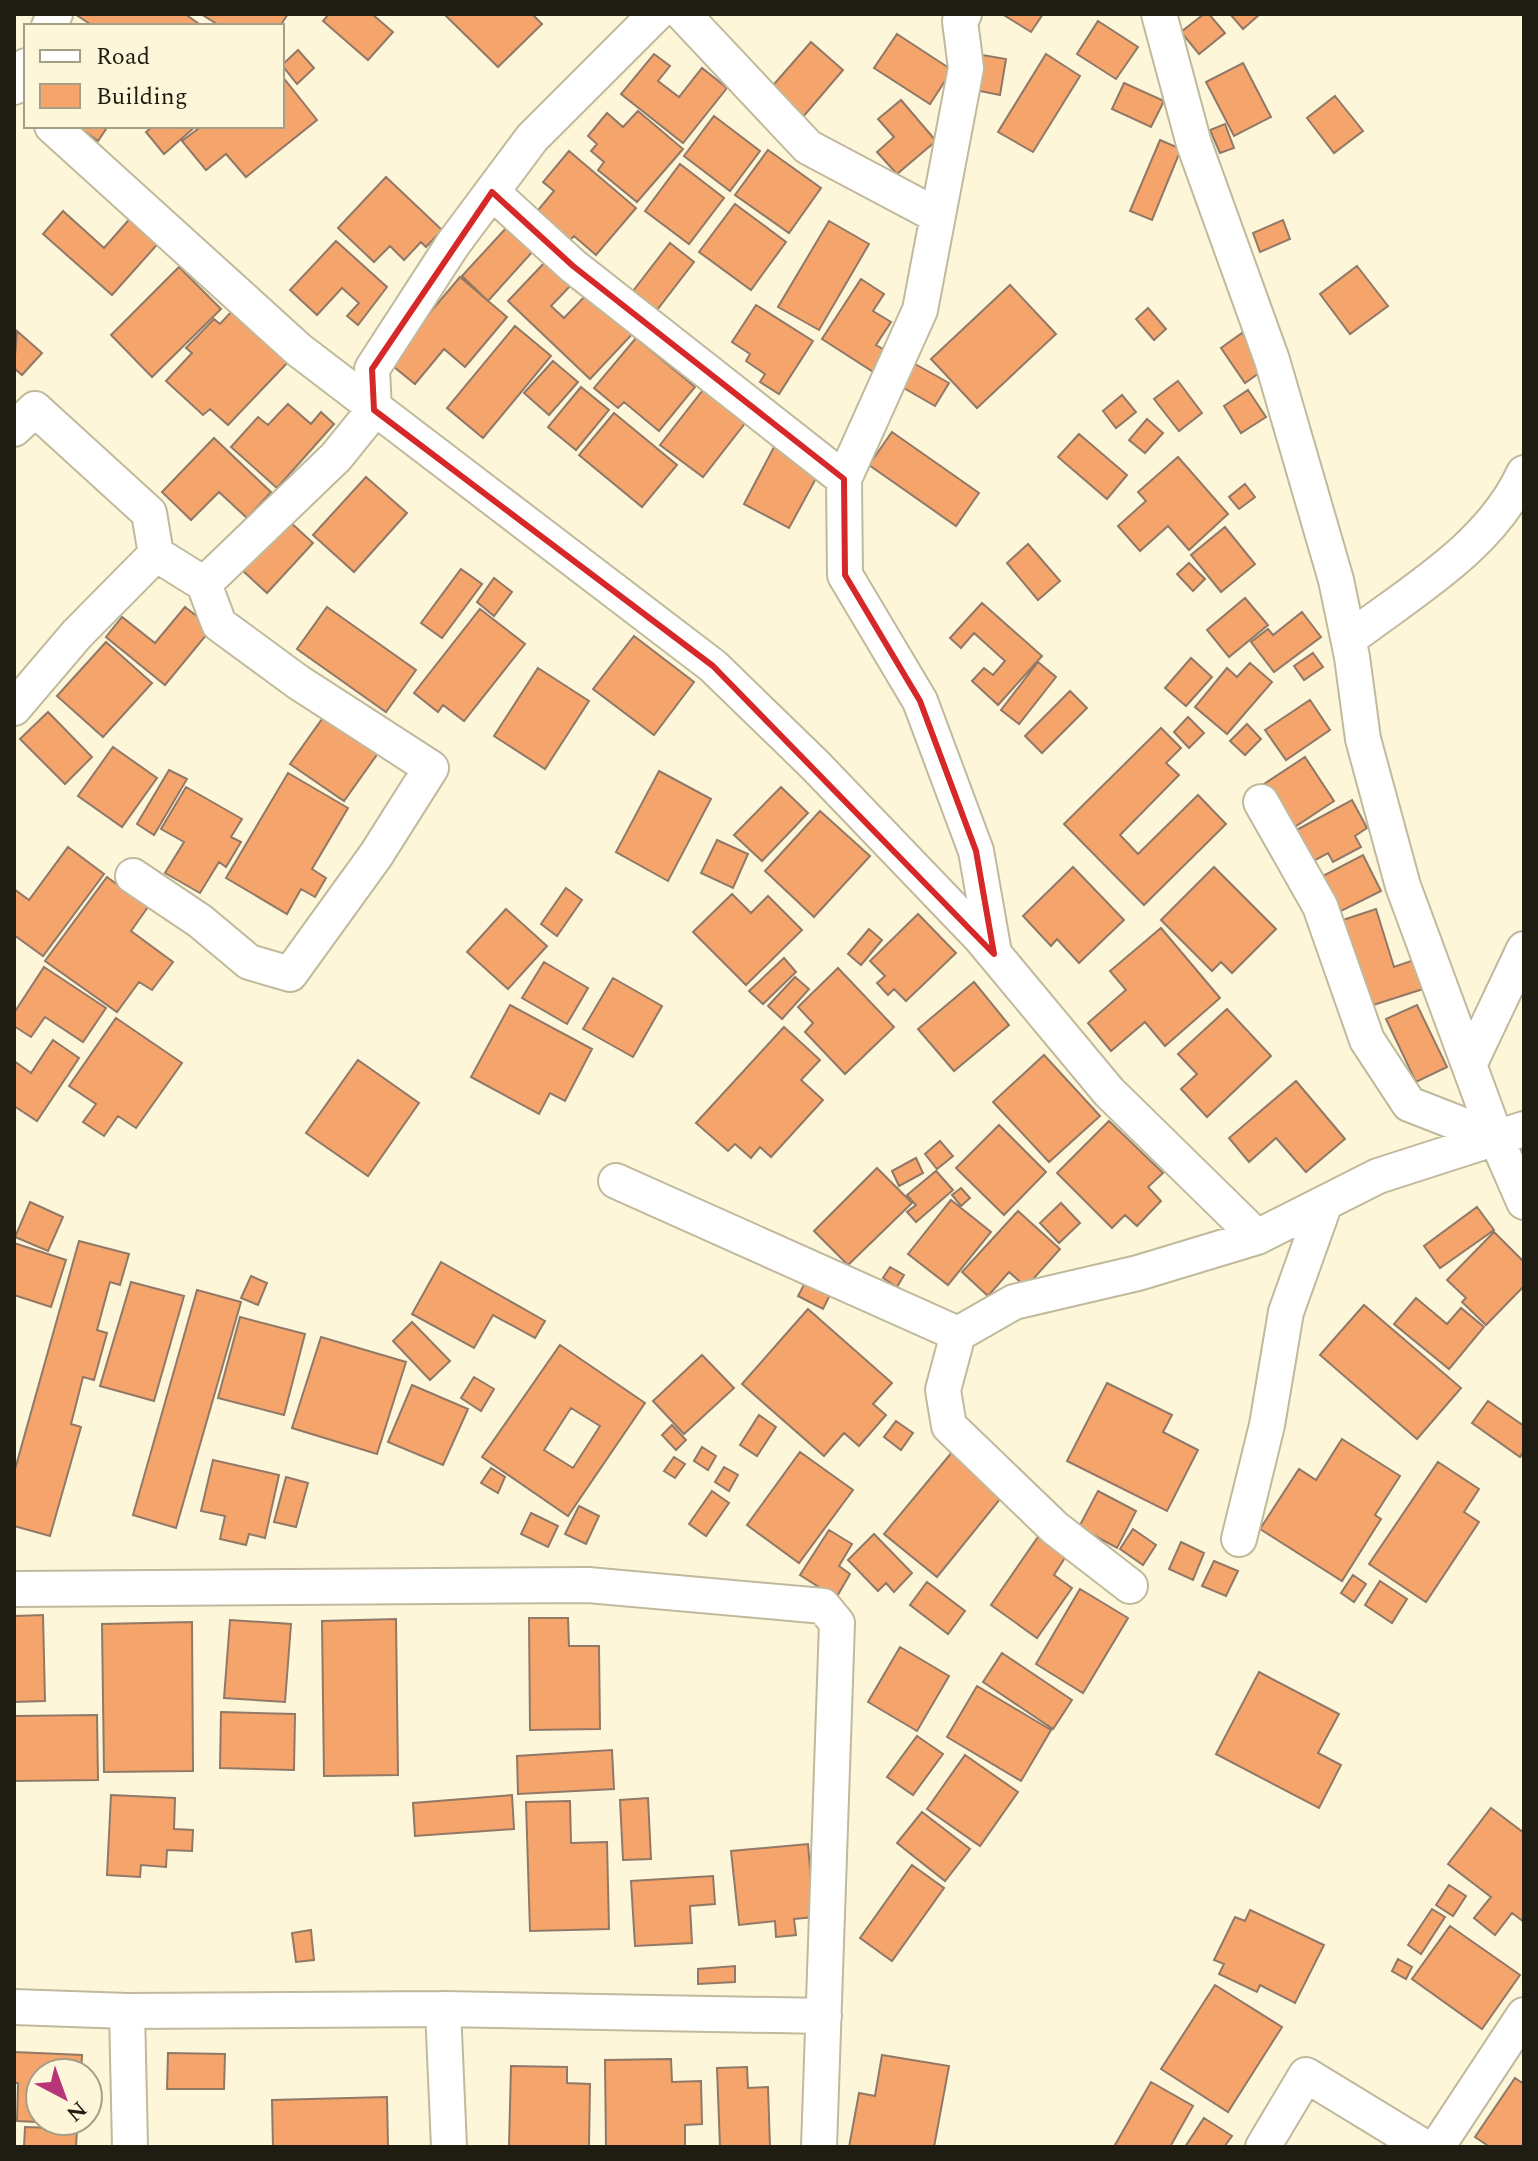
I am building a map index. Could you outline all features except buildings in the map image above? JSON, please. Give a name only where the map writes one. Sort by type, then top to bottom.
[{"type":"street","points":[[204,584],[336,457],[374,410],[372,369],[398,324],[492,192],[532,138],[656,14]]},
{"type":"street","points":[[683,14],[808,147],[938,216]]},
{"type":"street","points":[[964,14],[960,21],[966,68],[920,310],[844,479],[845,575],[920,701],[976,851],[994,954]]},
{"type":"street","points":[[1159,14],[1194,144],[1272,360],[1336,580],[1349,639],[1363,739],[1403,886],[1469,1065],[1510,1134],[1524,1202]]},
{"type":"street","points":[[14,87],[24,70]]},
{"type":"street","points":[[54,128],[299,350],[374,410],[470,478],[592,577],[713,666],[816,766],[994,954],[1109,1092],[1257,1237]]},
{"type":"street","points":[[492,192],[573,266],[844,479]]},
{"type":"street","points":[[14,429],[35,409],[149,513],[156,554],[204,584],[219,624],[298,682],[431,768],[376,855],[290,974],[249,962],[200,921],[133,876]]},
{"type":"street","points":[[1349,639],[1470,547],[1516,490],[1524,473]]},
{"type":"street","points":[[14,708],[77,634],[156,554]]},
{"type":"street","points":[[1261,802],[1320,906],[1367,1040],[1409,1104],[1510,1134]]},
{"type":"street","points":[[1469,1065],[1524,949]]},
{"type":"street","points":[[1130,1586],[1055,1528],[949,1426],[943,1390],[958,1334],[1014,1302],[1138,1273],[1257,1237],[1378,1176],[1510,1134]]},
{"type":"street","points":[[616,1181],[958,1334]]},
{"type":"street","points":[[1239,1539],[1267,1425],[1286,1312],[1325,1203]]},
{"type":"street","points":[[14,1589],[588,1585],[823,1606],[837,1623],[819,2147]]},
{"type":"street","points":[[14,2007],[127,2011],[443,2009],[824,2016]]},
{"type":"street","points":[[443,2009],[449,2147]]},
{"type":"street","points":[[127,2011],[130,2147]]},
{"type":"street","points":[[1437,2147],[1524,2015]]},
{"type":"street","points":[[1263,2147],[1306,2075],[1424,2147]]},
{"type":"highlighted area","points":[[492,192],[573,266],[844,479],[845,575],[920,701],[976,851],[994,954],[713,666],[374,410],[372,369]]}]
